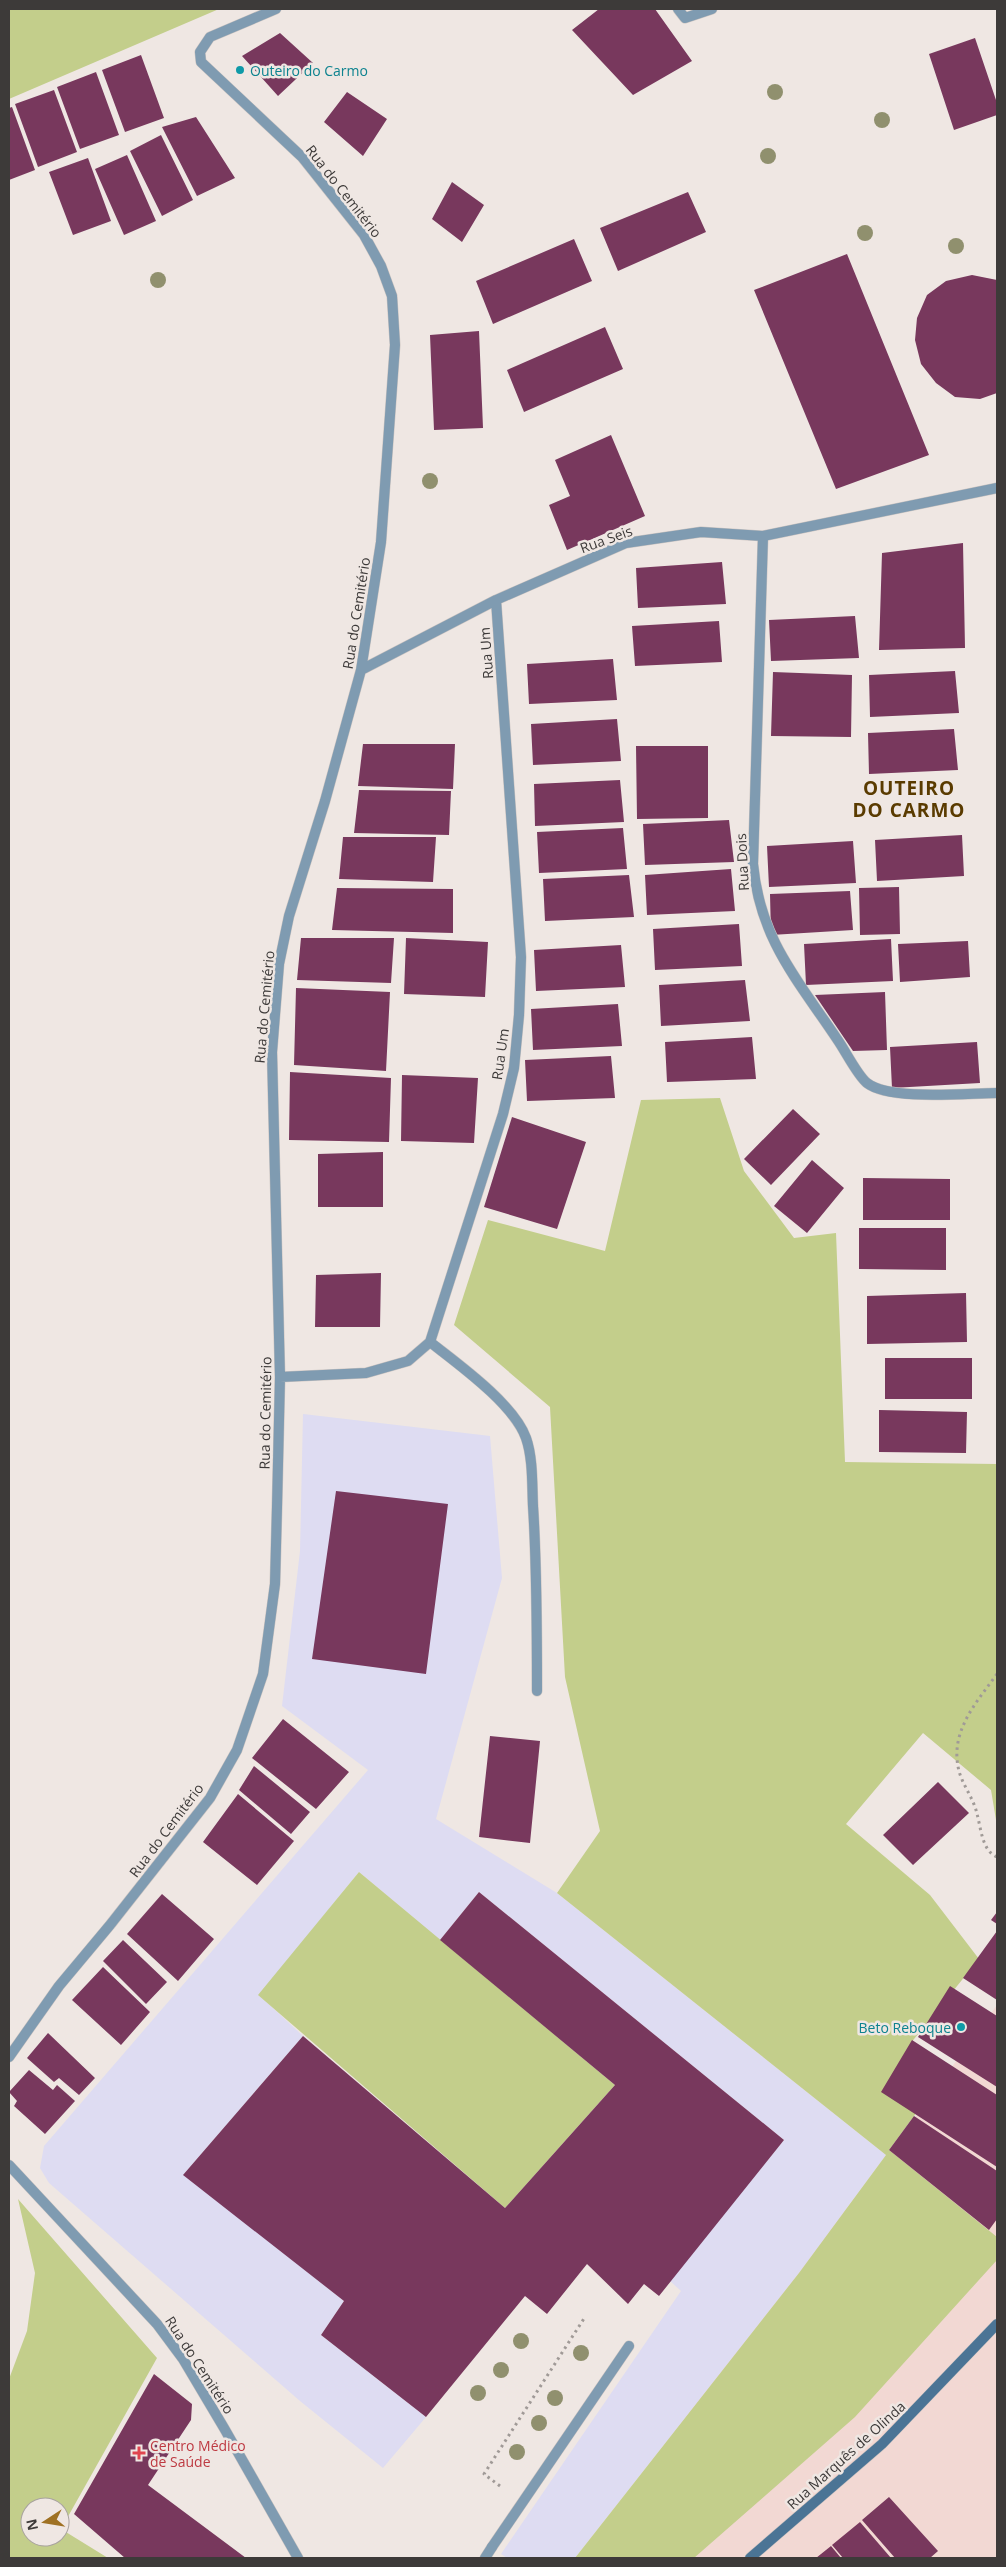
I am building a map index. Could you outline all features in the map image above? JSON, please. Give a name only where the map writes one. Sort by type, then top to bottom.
[{"type":"main road","name":"Rua Marquês de Olinda","points":[[750,2558],[882,2444],[997,2324]]},
{"type":"street","name":"Rua do Cemitério","points":[[9,2058],[59,1986],[110,1926],[210,1798],[237,1750],[263,1674],[271,1623],[275,1584],[280,1377],[272,1052],[280,964],[288,916],[325,801],[361,670],[381,542],[395,345],[392,296],[381,266],[364,235],[302,157],[201,62],[200,52],[210,37],[276,9]]},
{"type":"street","points":[[678,9],[685,18]]},
{"type":"street","points":[[685,18],[692,9]]},
{"type":"street","points":[[685,18],[712,9]]},
{"type":"street","name":"Rua Seis","points":[[361,670],[496,600],[626,543],[701,532],[763,536],[997,488]]},
{"type":"street","name":"Rua Dois","points":[[763,536],[753,864],[755,890],[764,921],[776,948],[866,1083],[896,1094],[997,1093]]},
{"type":"street","name":"Rua Um","points":[[430,1342],[503,1114],[514,1068],[520,1015],[521,957],[496,600]]},
{"type":"street","points":[[280,1377],[366,1373],[408,1361],[430,1342],[473,1375],[509,1412],[526,1438],[532,1476],[536,1549],[538,1691]]},
{"type":"street","name":"Rua do Cemitério","points":[[9,2165],[158,2324],[183,2359],[298,2558]]},
{"type":"street","points":[[485,2558],[629,2346]]},
{"type":"path","points":[[997,1674],[964,1720],[958,1738],[958,1770],[976,1809],[984,1843],[997,1857]]},
{"type":"path","points":[[523,2503],[484,2474],[585,2317]]},
{"type":"shaded area","points":[[303,1414],[490,1436],[502,1578],[436,1819],[557,1893],[886,2155],[799,2273],[575,2558],[507,2558],[501,2554],[681,2291],[670,2281],[784,2140],[479,1892],[440,1940],[359,1872],[259,1995],[303,2036],[184,2174],[344,2301],[321,2335],[426,2417],[383,2468],[300,2401],[49,2183],[40,2168],[44,2146],[368,1770],[282,1706],[300,1551]]},
{"type":"shaded area","points":[[997,2005],[997,2558],[577,2558],[889,2153]]},
{"type":"green space","points":[[9,9],[219,9],[9,99]]},
{"type":"green space","points":[[720,1098],[744,1171],[794,1238],[836,1233],[845,1462],[997,1464],[997,1826],[991,1790],[923,1733],[846,1824],[930,1895],[979,1959],[910,2044],[945,2074],[889,2150],[997,2237],[997,2260],[855,2417],[694,2558],[575,2558],[799,2273],[886,2155],[557,1893],[600,1831],[565,1677],[550,1407],[454,1325],[488,1220],[605,1251],[641,1100]]},
{"type":"green space","points":[[359,1872],[615,2085],[505,2208],[258,1995]]},
{"type":"green space","points":[[18,2199],[157,2358],[70,2513],[70,2497],[20,2497],[20,2547],[70,2547],[70,2535],[108,2558],[9,2558],[9,2379],[27,2331],[35,2273]]},
{"type":"building","points":[[599,9],[655,9],[692,61],[633,95],[572,30]]},
{"type":"building","points":[[280,33],[313,63],[278,96],[242,56]]},
{"type":"building","points":[[975,38],[997,103],[997,115],[954,130],[929,54]]},
{"type":"building","points":[[141,55],[164,118],[125,132],[102,70]]},
{"type":"building","points":[[96,72],[119,135],[80,149],[57,87]]},
{"type":"building","points":[[54,90],[77,152],[38,167],[15,104]]},
{"type":"building","points":[[347,92],[387,119],[363,156],[324,122]]},
{"type":"building","points":[[12,107],[35,170],[9,180],[9,108]]},
{"type":"building","points":[[196,117],[235,178],[197,196],[162,127]]},
{"type":"building","points":[[161,135],[193,200],[162,216],[130,151]]},
{"type":"building","points":[[127,155],[156,221],[124,235],[95,169]]},
{"type":"building","points":[[88,158],[111,221],[73,235],[49,172]]},
{"type":"building","points":[[452,182],[484,205],[462,242],[432,219]]},
{"type":"building","points":[[688,192],[706,232],[618,271],[600,228]]},
{"type":"building","points":[[574,239],[592,281],[493,324],[476,281]]},
{"type":"building","points":[[847,254],[929,455],[836,489],[754,290]]},
{"type":"building","points":[[972,275],[997,280],[997,393],[980,399],[955,397],[936,383],[921,364],[915,340],[917,318],[927,295],[946,281]]},
{"type":"building","points":[[605,327],[623,369],[524,412],[507,370]]},
{"type":"building","points":[[479,331],[483,428],[434,430],[430,335]]},
{"type":"building","points":[[611,435],[645,516],[567,550],[549,505],[570,496],[555,460]]},
{"type":"building","points":[[963,543],[965,648],[879,650],[882,553]]},
{"type":"building","points":[[722,562],[726,604],[638,608],[636,568]]},
{"type":"building","points":[[855,616],[859,658],[771,661],[769,620]]},
{"type":"building","points":[[719,621],[722,662],[635,666],[632,626]]},
{"type":"building","points":[[613,659],[617,700],[529,704],[527,664]]},
{"type":"building","points":[[955,671],[959,713],[870,717],[869,675]]},
{"type":"building","points":[[773,672],[852,675],[851,737],[771,736]]},
{"type":"building","points":[[617,719],[621,761],[533,765],[531,724]]},
{"type":"building","points":[[954,729],[958,770],[869,774],[868,733]]},
{"type":"building","points":[[363,744],[455,744],[453,789],[358,786]]},
{"type":"building","points":[[636,746],[708,746],[708,818],[637,819]]},
{"type":"building","points":[[620,780],[624,822],[535,826],[534,784]]},
{"type":"building","points":[[359,790],[451,791],[449,835],[354,833]]},
{"type":"building","points":[[729,820],[734,862],[645,865],[643,824]]},
{"type":"building","points":[[623,828],[627,869],[539,873],[537,832]]},
{"type":"building","points":[[962,835],[964,876],[877,881],[875,840]]},
{"type":"building","points":[[343,837],[436,837],[433,882],[339,879]]},
{"type":"building","points":[[853,841],[856,883],[769,887],[767,846]]},
{"type":"building","points":[[731,869],[735,911],[647,915],[645,875]]},
{"type":"building","points":[[629,875],[634,917],[545,921],[543,879]]},
{"type":"building","points":[[899,887],[900,934],[860,935],[859,888]]},
{"type":"building","points":[[337,888],[453,889],[453,933],[332,930]]},
{"type":"building","points":[[850,891],[853,930],[771,935],[770,894]]},
{"type":"building","points":[[739,924],[742,966],[655,970],[653,929]]},
{"type":"building","points":[[301,938],[394,938],[391,983],[297,980]]},
{"type":"building","points":[[406,938],[488,942],[485,997],[404,994]]},
{"type":"building","points":[[891,939],[893,981],[806,985],[804,944]]},
{"type":"building","points":[[968,941],[970,977],[900,982],[898,944]]},
{"type":"building","points":[[621,945],[625,987],[536,991],[534,950]]},
{"type":"building","points":[[745,980],[750,1021],[661,1026],[659,985]]},
{"type":"building","points":[[296,988],[390,992],[386,1071],[294,1065]]},
{"type":"building","points":[[885,992],[887,1050],[853,1051],[815,995]]},
{"type":"building","points":[[618,1004],[622,1046],[533,1050],[531,1009]]},
{"type":"building","points":[[752,1037],[756,1079],[667,1082],[665,1042]]},
{"type":"building","points":[[977,1042],[980,1083],[892,1088],[890,1047]]},
{"type":"building","points":[[611,1056],[615,1098],[527,1101],[525,1060]]},
{"type":"building","points":[[290,1072],[391,1078],[389,1142],[289,1140]]},
{"type":"building","points":[[402,1075],[478,1078],[474,1143],[401,1141]]},
{"type":"building","points":[[793,1109],[820,1134],[771,1185],[744,1159]]},
{"type":"building","points":[[512,1117],[586,1142],[557,1229],[484,1207]]},
{"type":"building","points":[[383,1152],[383,1207],[318,1207],[318,1154]]},
{"type":"building","points":[[812,1160],[844,1188],[807,1233],[774,1206]]},
{"type":"building","points":[[863,1178],[950,1179],[950,1220],[863,1220]]},
{"type":"building","points":[[859,1228],[946,1228],[946,1270],[859,1269]]},
{"type":"building","points":[[381,1273],[380,1327],[315,1327],[316,1275]]},
{"type":"building","points":[[966,1293],[967,1342],[867,1344],[867,1296]]},
{"type":"building","points":[[885,1358],[972,1358],[972,1399],[885,1399]]},
{"type":"building","points":[[879,1410],[967,1412],[966,1453],[879,1452]]},
{"type":"building","points":[[336,1491],[448,1504],[426,1674],[312,1659]]},
{"type":"building","points":[[283,1719],[349,1772],[316,1809],[252,1758]]},
{"type":"building","points":[[490,1736],[540,1741],[530,1843],[479,1837]]},
{"type":"building","points":[[254,1766],[310,1812],[291,1834],[239,1790]]},
{"type":"building","points":[[938,1782],[969,1813],[913,1865],[883,1835]]},
{"type":"building","points":[[238,1794],[294,1841],[257,1885],[203,1842]]},
{"type":"building","points":[[479,1892],[784,2140],[659,2296],[644,2284],[628,2304],[587,2264],[547,2314],[525,2296],[426,2417],[321,2335],[344,2301],[183,2175],[303,2036],[505,2208],[615,2085],[440,1940]]},
{"type":"building","points":[[162,1894],[214,1939],[178,1981],[127,1934]]},
{"type":"building","points":[[997,1912],[997,1924],[991,1920]]},
{"type":"building","points":[[997,1931],[997,2000],[963,1978]]},
{"type":"building","points":[[123,1940],[167,1982],[146,2004],[103,1961]]},
{"type":"building","points":[[103,1967],[150,2012],[121,2045],[72,2000]]},
{"type":"building","name":"Beto Reboque","points":[[950,1986],[997,2016],[997,2087],[918,2037]]},
{"type":"building","points":[[48,2033],[95,2078],[79,2095],[59,2078],[54,2082],[27,2058]]},
{"type":"building","points":[[912,2040],[997,2095],[997,2167],[881,2092]]},
{"type":"building","points":[[29,2070],[53,2090],[57,2085],[75,2101],[45,2134],[14,2106],[17,2101],[9,2092]]},
{"type":"building","points":[[914,2116],[997,2171],[997,2219],[989,2230],[889,2150]]},
{"type":"building","name":"Centro Médico de Saúde","points":[[154,2374],[192,2404],[191,2420],[148,2485],[246,2558],[125,2558],[74,2514]]},
{"type":"building","points":[[889,2497],[938,2551],[930,2558],[895,2558],[862,2520]]},
{"type":"building","points":[[860,2522],[891,2558],[843,2558],[832,2545]]},
{"type":"building","points":[[831,2546],[841,2558],[816,2558]]},
{"type":"place","name":"Outeiro do Carmo","points":[[240,70]]},
{"type":"place","name":"Beto Reboque","points":[[961,2027]]},
{"type":"place","name":"Centro Médico de Saúde","points":[[139,2453]]},
{"type":"district","name":"OUTEIRO DO CARMO","points":[[909,799]]}]
